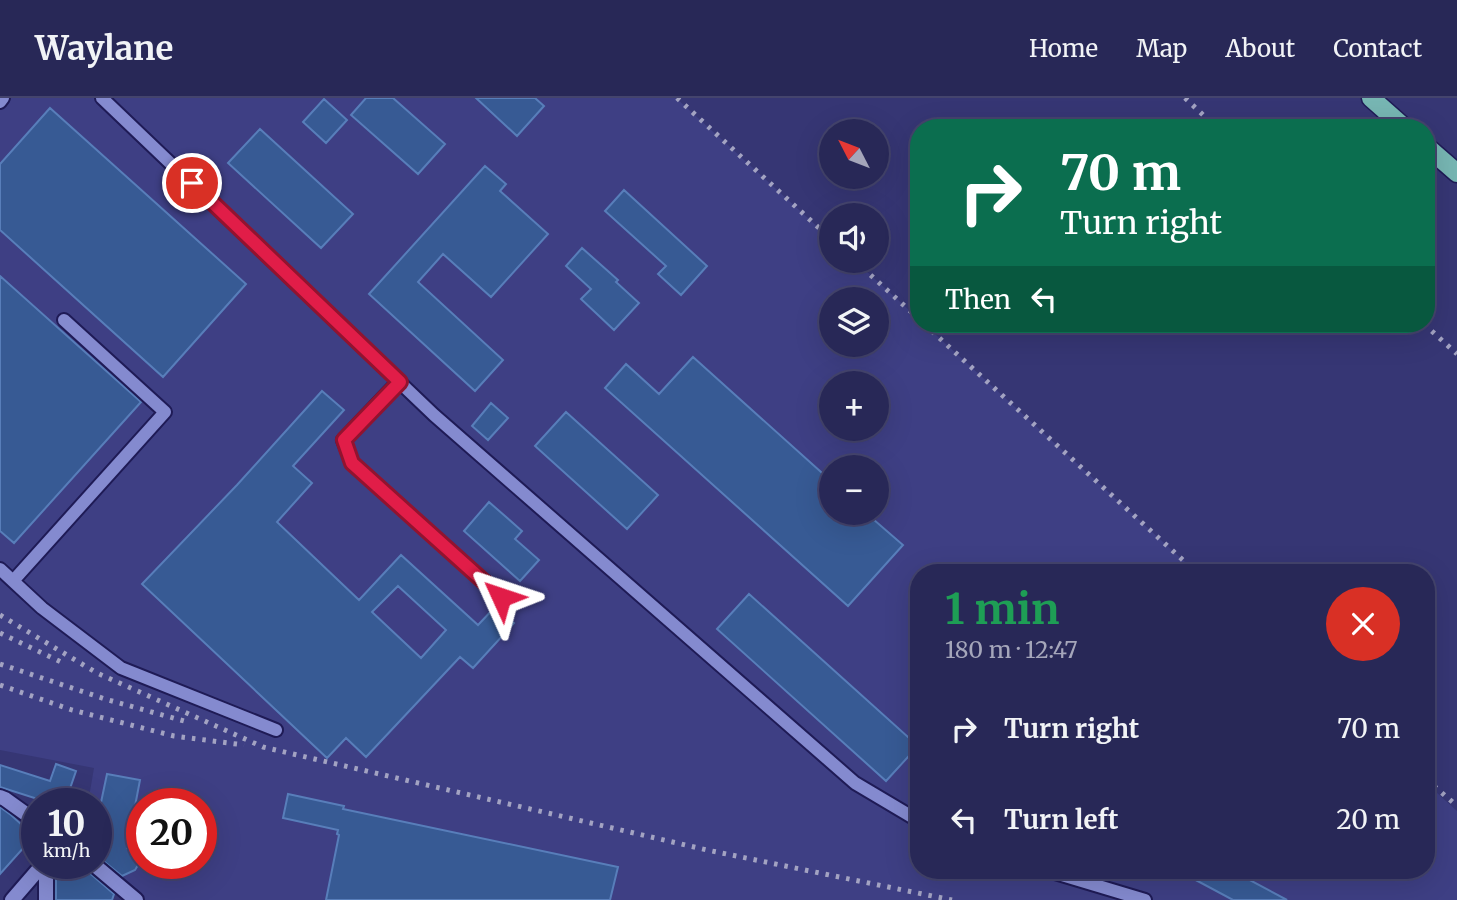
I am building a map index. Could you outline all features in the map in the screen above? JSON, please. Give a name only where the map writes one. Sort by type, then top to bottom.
[{"type":"main road","points":[[1371,98],[1395,119]]},
{"type":"main road","points":[[1435,154],[1457,173]]},
{"type":"street","points":[[0,797],[21,810]]},
{"type":"street","points":[[12,900],[31,879]]},
{"type":"street","points":[[45,879],[46,900]]},
{"type":"street","points":[[111,879],[136,900]]},
{"type":"lane","points":[[102,98],[434,415],[855,783],[910,816]]},
{"type":"lane","points":[[13,581],[165,412],[64,320]]},
{"type":"lane","points":[[400,382],[344,440],[352,463],[501,597]]},
{"type":"lane","points":[[0,569],[42,608],[121,668],[276,730]]},
{"type":"lane","points":[[1075,879],[1145,900]]},
{"type":"shaded area","points":[[0,98],[676,98],[819,228],[819,273],[868,273],[884,287],[819,287],[819,357],[889,357],[889,292],[910,311],[910,333],[934,333],[1187,564],[910,564],[910,879],[1435,879],[1435,791],[1457,811],[1457,900],[143,900],[112,874],[112,788],[91,788],[94,768],[0,750]]},
{"type":"building","points":[[366,98],[393,98],[445,144],[418,174],[351,115]]},
{"type":"building","points":[[476,98],[535,98],[544,106],[517,136]]},
{"type":"building","points":[[324,99],[347,120],[326,143],[303,122]]},
{"type":"building","points":[[50,108],[246,284],[163,377],[0,230],[0,164]]},
{"type":"building","points":[[260,129],[353,214],[321,248],[228,163]]},
{"type":"building","points":[[485,166],[506,184],[500,191],[548,234],[491,297],[443,254],[418,282],[503,360],[475,391],[369,294]]},
{"type":"building","points":[[624,190],[707,266],[681,295],[658,274],[666,266],[605,211]]},
{"type":"building","points":[[582,248],[639,303],[614,330],[581,299],[591,289],[566,266]]},
{"type":"building","points":[[0,276],[141,402],[14,543],[0,531]]},
{"type":"building","points":[[693,357],[819,470],[819,525],[880,525],[903,545],[848,606],[605,388],[626,364],[659,394]]},
{"type":"building","points":[[322,391],[344,410],[293,466],[312,483],[277,522],[359,600],[401,555],[478,625],[496,606],[514,623],[473,668],[460,657],[366,757],[346,738],[327,758],[142,584]],"holes":[[[398,586],[446,630],[421,658],[372,612]]]},
{"type":"building","points":[[491,403],[508,418],[488,440],[472,426]]},
{"type":"building","points":[[566,412],[658,495],[627,529],[535,446]]},
{"type":"building","points":[[489,502],[522,531],[515,539],[539,560],[520,581],[464,531]]},
{"type":"building","points":[[749,594],[910,739],[910,755],[886,781],[717,629]]},
{"type":"building","points":[[56,764],[76,771],[70,788],[21,788],[21,794],[0,787],[0,765],[50,781]]},
{"type":"building","points":[[107,774],[140,780],[138,788],[126,788],[126,874],[122,876],[112,868],[112,788],[104,788]]},
{"type":"building","points":[[288,794],[344,806],[343,809],[618,867],[610,900],[326,900],[338,830],[283,818]]},
{"type":"building","points":[[0,807],[21,824],[21,851],[0,874]]},
{"type":"building","points":[[56,879],[96,879],[114,894],[112,900],[56,900]]},
{"type":"building","points":[[1194,879],[1248,879],[1287,900],[1233,900]]},
{"type":"railway","points":[[677,98],[819,228]]},
{"type":"railway","points":[[1185,98],[1207,119]]},
{"type":"railway","points":[[868,273],[910,311]]},
{"type":"railway","points":[[934,333],[1187,564]]},
{"type":"railway","points":[[1434,333],[1457,354]]},
{"type":"railway","points":[[0,615],[97,673],[263,747],[707,850],[952,900]]},
{"type":"railway","points":[[0,633],[63,663]]},
{"type":"railway","points":[[0,664],[105,699],[184,721]]},
{"type":"railway","points":[[0,685],[72,710],[174,736],[244,745]]},
{"type":"railway","points":[[1435,787],[1457,806]]},
{"type":"route","points":[[192,183],[400,382],[344,440],[352,463],[501,597]]}]
